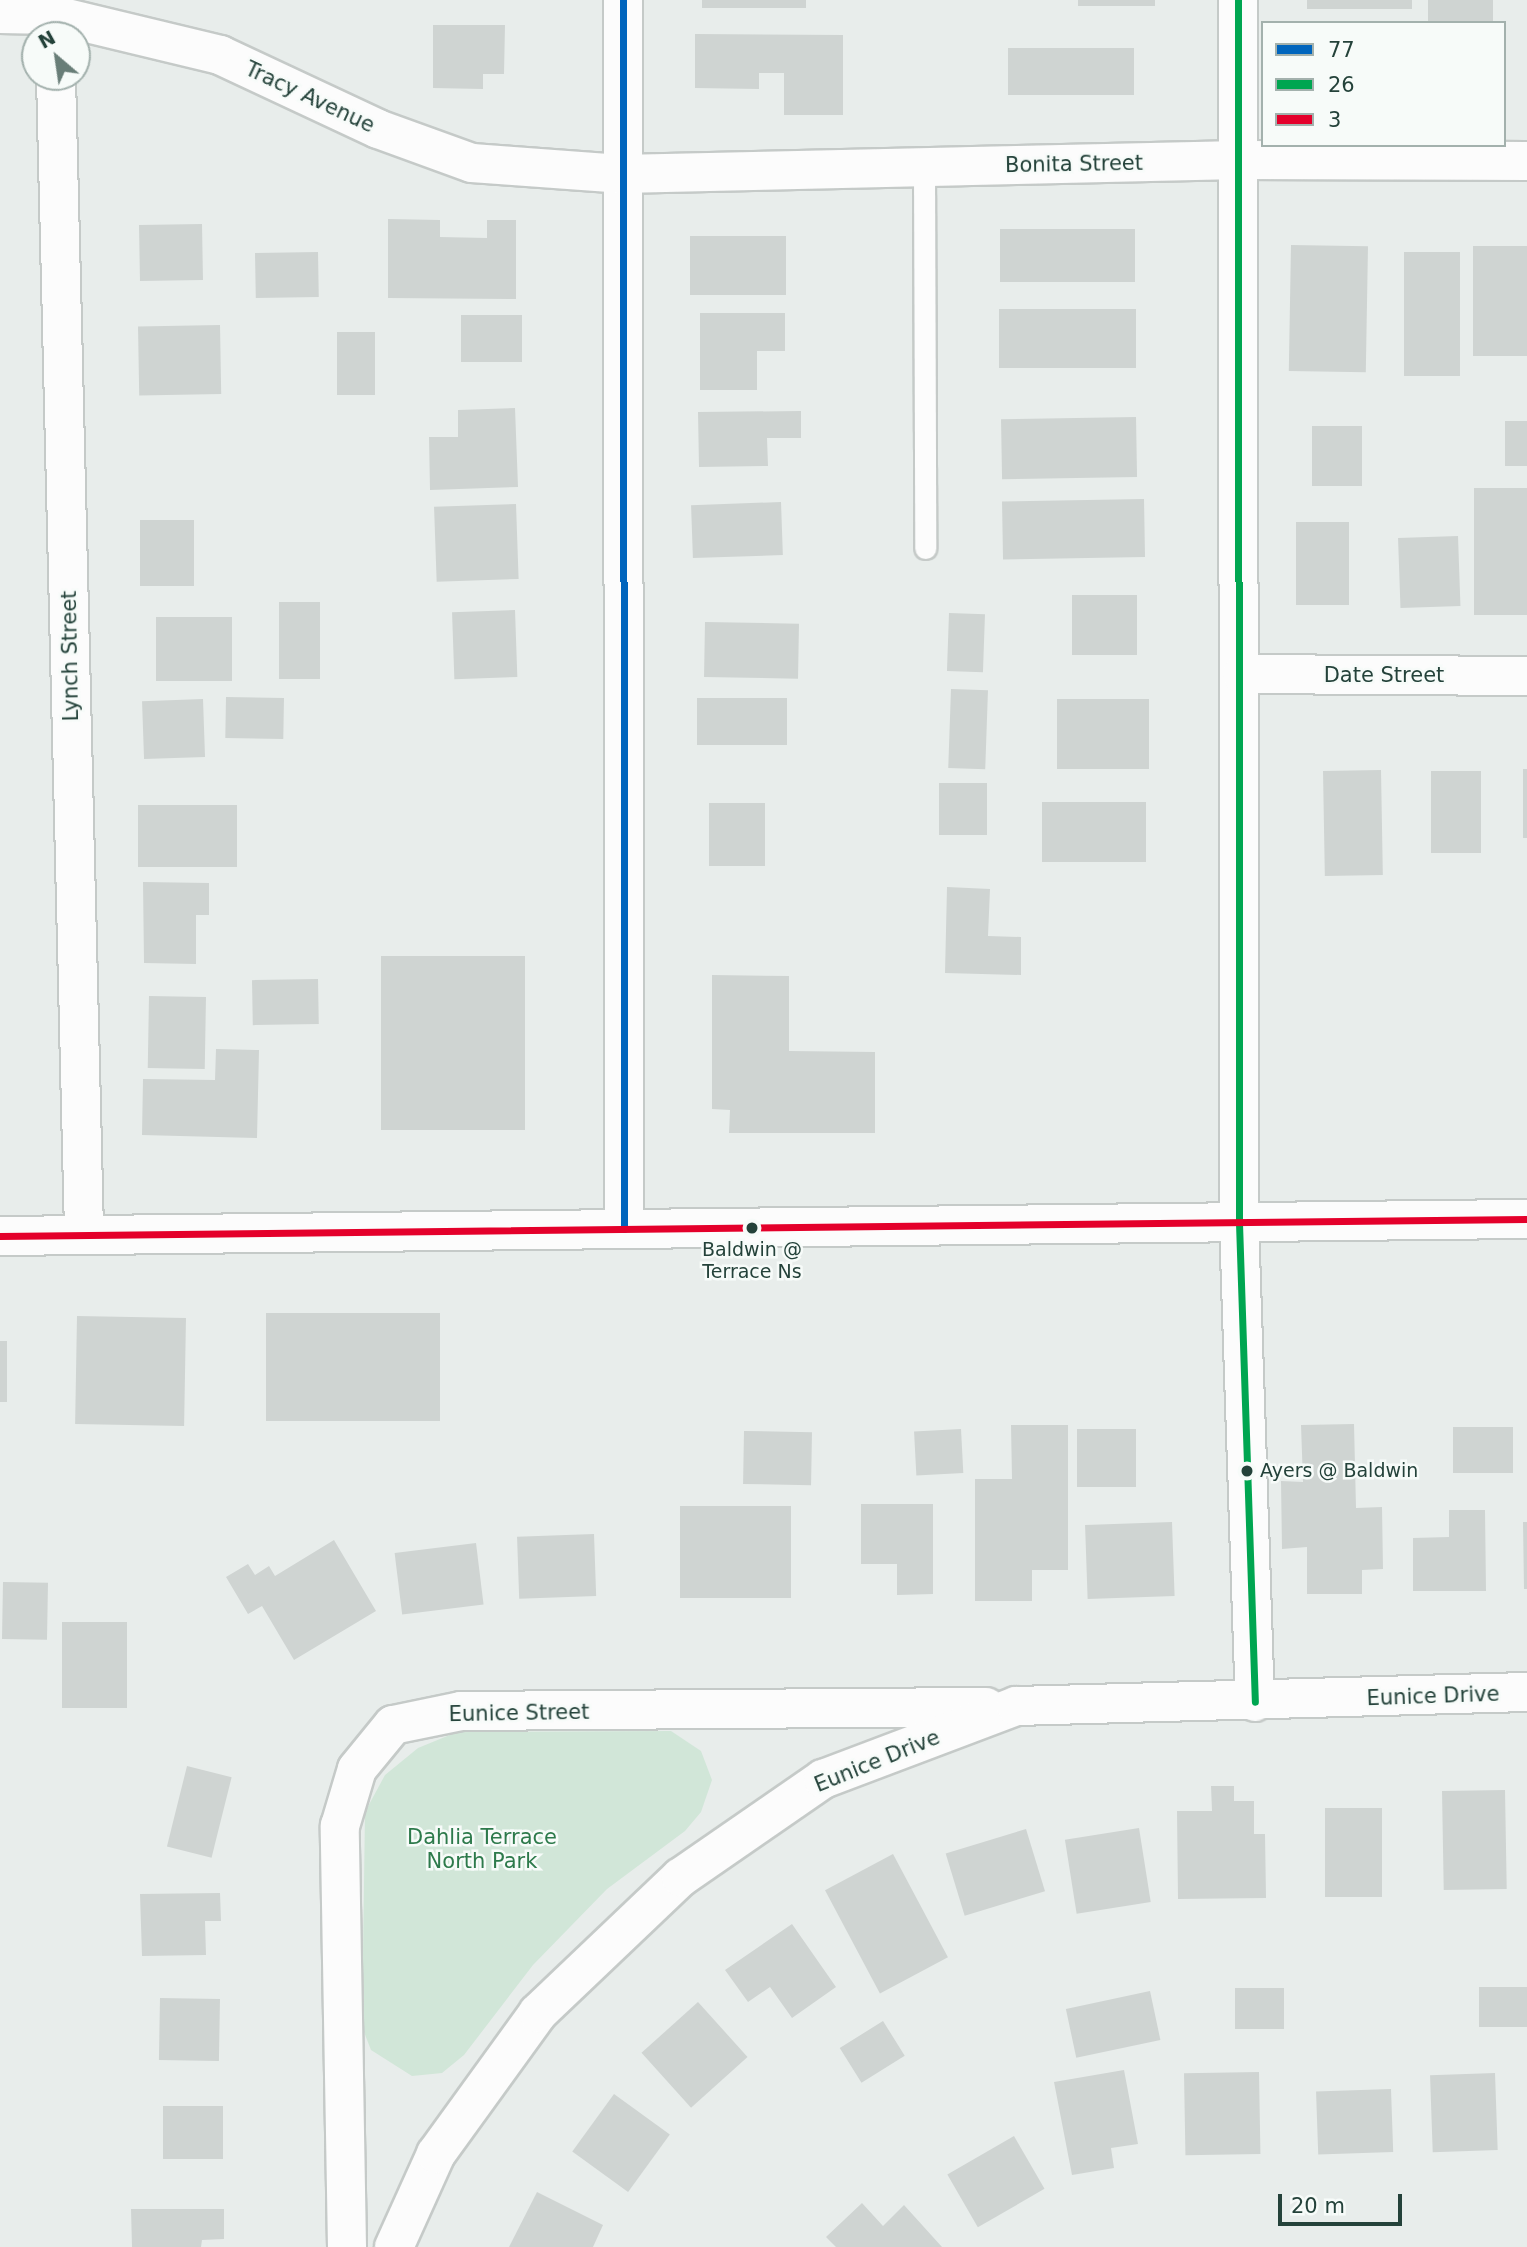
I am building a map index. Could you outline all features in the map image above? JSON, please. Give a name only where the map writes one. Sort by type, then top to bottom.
[{"type":"street","points":[[623,0],[621,174],[624,1229]]},
{"type":"street","points":[[1238,0],[1242,674],[1238,1223],[1255,1702]]},
{"type":"street","name":"Tracy Avenue","points":[[0,14],[55,17],[220,55],[378,129],[472,163],[621,174]]},
{"type":"street","name":"Lynch Street","points":[[56,91],[84,1235]]},
{"type":"street","name":"Bonita Street","points":[[621,174],[1240,160],[1527,161]]},
{"type":"street","name":"Date Street","points":[[1242,674],[1527,676]]},
{"type":"street","points":[[0,1236],[1527,1219]]},
{"type":"street","name":"Eunice Drive","points":[[394,2247],[436,2154],[538,2012],[681,1877],[823,1779],[1016,1706],[1255,1702],[1527,1692]]},
{"type":"street","name":"Eunice Street","points":[[347,2247],[340,1826],[357,1769],[393,1726],[461,1710],[1016,1706]]},
{"type":"lane","points":[[924,167],[925,548]]},
{"type":"green space","name":"Dahlia Terrace North Park","points":[[671,1731],[701,1751],[712,1780],[701,1812],[685,1831],[607,1889],[533,1965],[464,2055],[442,2073],[412,2076],[371,2050],[362,2027],[365,1812],[385,1775],[418,1748],[457,1732]]},
{"type":"building","points":[[702,0],[806,0],[806,8],[702,8]]},
{"type":"building","points":[[1078,0],[1155,0],[1155,6],[1078,6]]},
{"type":"building","points":[[1307,0],[1412,0],[1412,9],[1307,9]]},
{"type":"building","points":[[1428,0],[1493,0],[1493,21],[1428,21]]},
{"type":"building","points":[[433,25],[505,25],[504,74],[483,74],[483,89],[433,88]]},
{"type":"building","points":[[695,34],[843,35],[843,115],[784,115],[784,73],[759,73],[759,89],[695,88]]},
{"type":"building","points":[[1008,48],[1134,48],[1134,95],[1008,95]]},
{"type":"building","points":[[388,219],[440,220],[440,237],[487,238],[487,220],[516,220],[516,299],[388,298]]},
{"type":"building","points":[[202,224],[203,280],[140,281],[139,225]]},
{"type":"building","points":[[1000,229],[1135,229],[1135,282],[1000,282]]},
{"type":"building","points":[[690,236],[786,236],[786,295],[690,295]]},
{"type":"building","points":[[1291,245],[1368,246],[1366,372],[1289,371]]},
{"type":"building","points":[[1473,246],[1527,246],[1527,356],[1473,356]]},
{"type":"building","points":[[318,252],[319,297],[256,298],[255,253]]},
{"type":"building","points":[[1404,252],[1460,252],[1460,376],[1404,376]]},
{"type":"building","points":[[999,309],[1136,309],[1136,368],[999,368]]},
{"type":"building","points":[[700,313],[785,313],[785,351],[757,351],[757,390],[700,390]]},
{"type":"building","points":[[461,315],[522,315],[522,362],[461,362]]},
{"type":"building","points":[[220,325],[221,394],[139,395],[138,326]]},
{"type":"building","points":[[337,332],[375,332],[375,395],[337,395]]},
{"type":"building","points":[[515,408],[518,487],[430,490],[429,437],[458,437],[458,410]]},
{"type":"building","points":[[801,411],[801,438],[767,438],[768,466],[699,467],[698,412]]},
{"type":"building","points":[[1136,417],[1137,477],[1002,479],[1001,419]]},
{"type":"building","points":[[1505,421],[1527,421],[1527,466],[1505,466]]},
{"type":"building","points":[[1312,426],[1362,426],[1362,486],[1312,486]]},
{"type":"building","points":[[1474,488],[1527,488],[1527,615],[1474,615]]},
{"type":"building","points":[[1144,499],[1145,557],[1003,559],[1002,501]]},
{"type":"building","points":[[781,502],[783,555],[693,558],[691,505]]},
{"type":"building","points":[[516,504],[519,579],[437,582],[434,507]]},
{"type":"building","points":[[140,520],[194,520],[194,586],[140,586]]},
{"type":"building","points":[[1296,522],[1349,522],[1349,605],[1296,605]]},
{"type":"building","points":[[1458,536],[1460,606],[1400,608],[1398,538]]},
{"type":"building","points":[[1072,595],[1137,595],[1137,655],[1072,655]]},
{"type":"building","points":[[279,602],[320,602],[320,679],[279,679]]},
{"type":"building","points":[[515,610],[517,677],[454,679],[452,612]]},
{"type":"building","points":[[949,613],[985,614],[983,672],[947,671]]},
{"type":"building","points":[[156,617],[232,617],[232,681],[156,681]]},
{"type":"building","points":[[705,622],[799,624],[798,679],[704,677]]},
{"type":"building","points":[[951,689],[988,690],[985,769],[948,768]]},
{"type":"building","points":[[226,697],[284,698],[283,739],[225,738]]},
{"type":"building","points":[[697,698],[787,698],[787,745],[697,745]]},
{"type":"building","points":[[203,699],[205,757],[144,759],[142,701]]},
{"type":"building","points":[[1057,699],[1149,699],[1149,769],[1057,769]]},
{"type":"building","points":[[1523,769],[1527,769],[1527,838],[1523,838]]},
{"type":"building","points":[[1381,770],[1383,875],[1325,876],[1323,771]]},
{"type":"building","points":[[1431,771],[1481,771],[1481,853],[1431,853]]},
{"type":"building","points":[[939,783],[987,783],[987,835],[939,835]]},
{"type":"building","points":[[1042,802],[1146,802],[1146,862],[1042,862]]},
{"type":"building","points":[[709,803],[765,803],[765,866],[709,866]]},
{"type":"building","points":[[138,805],[237,805],[237,867],[138,867]]},
{"type":"building","points":[[143,882],[209,883],[209,915],[196,915],[196,964],[144,963]]},
{"type":"building","points":[[947,887],[990,889],[988,936],[1021,937],[1021,975],[945,973]]},
{"type":"building","points":[[381,956],[525,956],[525,1130],[381,1130]]},
{"type":"building","points":[[712,975],[789,976],[789,1051],[875,1052],[875,1133],[729,1133],[730,1110],[712,1109]]},
{"type":"building","points":[[318,979],[319,1024],[253,1025],[252,980]]},
{"type":"building","points":[[149,996],[206,997],[205,1069],[148,1068]]},
{"type":"building","points":[[216,1049],[259,1050],[257,1138],[142,1135],[143,1079],[215,1080]]},
{"type":"building","points":[[266,1313],[440,1313],[440,1421],[266,1421]]},
{"type":"building","points":[[77,1316],[186,1318],[184,1426],[75,1424]]},
{"type":"building","points":[[0,1341],[7,1341],[7,1402],[0,1402]]},
{"type":"building","points":[[1354,1424],[1356,1508],[1382,1507],[1383,1569],[1362,1570],[1362,1594],[1307,1594],[1307,1547],[1282,1549],[1281,1481],[1303,1482],[1301,1425]]},
{"type":"building","points":[[1011,1425],[1068,1425],[1068,1570],[1032,1570],[1032,1601],[975,1601],[975,1479],[1012,1479]]},
{"type":"building","points":[[1453,1427],[1513,1427],[1513,1473],[1453,1473]]},
{"type":"building","points":[[961,1429],[963,1473],[916,1475],[914,1431]]},
{"type":"building","points":[[1077,1429],[1136,1429],[1136,1487],[1077,1487]]},
{"type":"building","points":[[744,1431],[812,1432],[811,1485],[743,1484]]},
{"type":"building","points":[[861,1504],[933,1504],[933,1594],[897,1595],[897,1564],[861,1564]]},
{"type":"building","points":[[680,1506],[791,1506],[791,1598],[680,1598]]},
{"type":"building","points":[[1449,1510],[1485,1510],[1486,1591],[1413,1591],[1413,1538],[1449,1537]]},
{"type":"building","points":[[1172,1522],[1175,1596],[1088,1599],[1085,1525]]},
{"type":"building","points":[[1523,1522],[1527,1522],[1527,1589],[1524,1589]]},
{"type":"building","points":[[594,1534],[596,1596],[519,1599],[517,1537]]},
{"type":"building","points":[[334,1540],[376,1611],[294,1660],[262,1606],[248,1614],[226,1577],[248,1564],[255,1575],[269,1566],[275,1576]]},
{"type":"building","points":[[476,1543],[484,1605],[402,1615],[395,1553]]},
{"type":"building","points":[[3,1582],[48,1583],[47,1640],[2,1639]]},
{"type":"building","points":[[62,1622],[127,1622],[127,1708],[62,1708]]},
{"type":"building","points":[[187,1766],[232,1777],[212,1858],[167,1847]]},
{"type":"building","points":[[1211,1786],[1234,1786],[1234,1801],[1254,1801],[1254,1834],[1265,1834],[1266,1898],[1178,1899],[1177,1811],[1212,1811]]},
{"type":"building","points":[[1505,1790],[1507,1889],[1444,1890],[1442,1791]]},
{"type":"building","points":[[1325,1808],[1382,1808],[1382,1897],[1325,1897]]},
{"type":"building","points":[[1139,1828],[1151,1902],[1077,1914],[1065,1840]]},
{"type":"building","points":[[1026,1829],[1045,1891],[965,1916],[946,1854]]},
{"type":"building","points":[[893,1854],[948,1957],[880,1993],[825,1890]]},
{"type":"building","points":[[220,1893],[221,1921],[205,1921],[206,1955],[142,1956],[140,1894]]},
{"type":"building","points":[[792,1924],[836,1987],[792,2018],[770,1987],[748,2002],[725,1970]]},
{"type":"building","points":[[1479,1987],[1527,1987],[1527,2027],[1479,2027]]},
{"type":"building","points":[[1235,1988],[1284,1988],[1284,2029],[1235,2029]]},
{"type":"building","points":[[1150,1991],[1160,2040],[1076,2058],[1066,2009]]},
{"type":"building","points":[[160,1998],[220,1999],[219,2061],[159,2060]]},
{"type":"building","points":[[698,2002],[748,2057],[691,2108],[642,2053]]},
{"type":"building","points":[[883,2021],[905,2056],[861,2083],[840,2048]]},
{"type":"building","points":[[1124,2070],[1138,2144],[1111,2148],[1114,2168],[1072,2175],[1054,2082]]},
{"type":"building","points":[[1259,2072],[1260,2154],[1185,2155],[1184,2073]]},
{"type":"building","points":[[1495,2073],[1498,2150],[1433,2152],[1430,2075]]},
{"type":"building","points":[[1391,2089],[1393,2152],[1318,2155],[1316,2092]]},
{"type":"building","points":[[614,2094],[670,2135],[628,2192],[572,2151]]},
{"type":"building","points":[[163,2106],[223,2106],[223,2159],[163,2159]]},
{"type":"building","points":[[1014,2136],[1044,2189],[978,2227],[947,2174]]},
{"type":"building","points":[[537,2192],[603,2225],[593,2247],[509,2247]]},
{"type":"building","points":[[862,2203],[883,2226],[904,2205],[942,2247],[836,2247],[826,2237]]},
{"type":"building","points":[[131,2209],[224,2209],[224,2239],[202,2240],[201,2247],[132,2247]]},
{"type":"transit line","name":"77","points":[[623,0],[624,1229]]},
{"type":"transit line","name":"26","points":[[1238,0],[1239,1223],[1255,1702]]},
{"type":"transit line","name":"3","points":[[0,1236],[1527,1219]]},
{"type":"place","name":"Baldwin @ Terrace Ns","points":[[752,1228]]},
{"type":"place","name":"Ayers @ Baldwin","points":[[1247,1471]]}]
